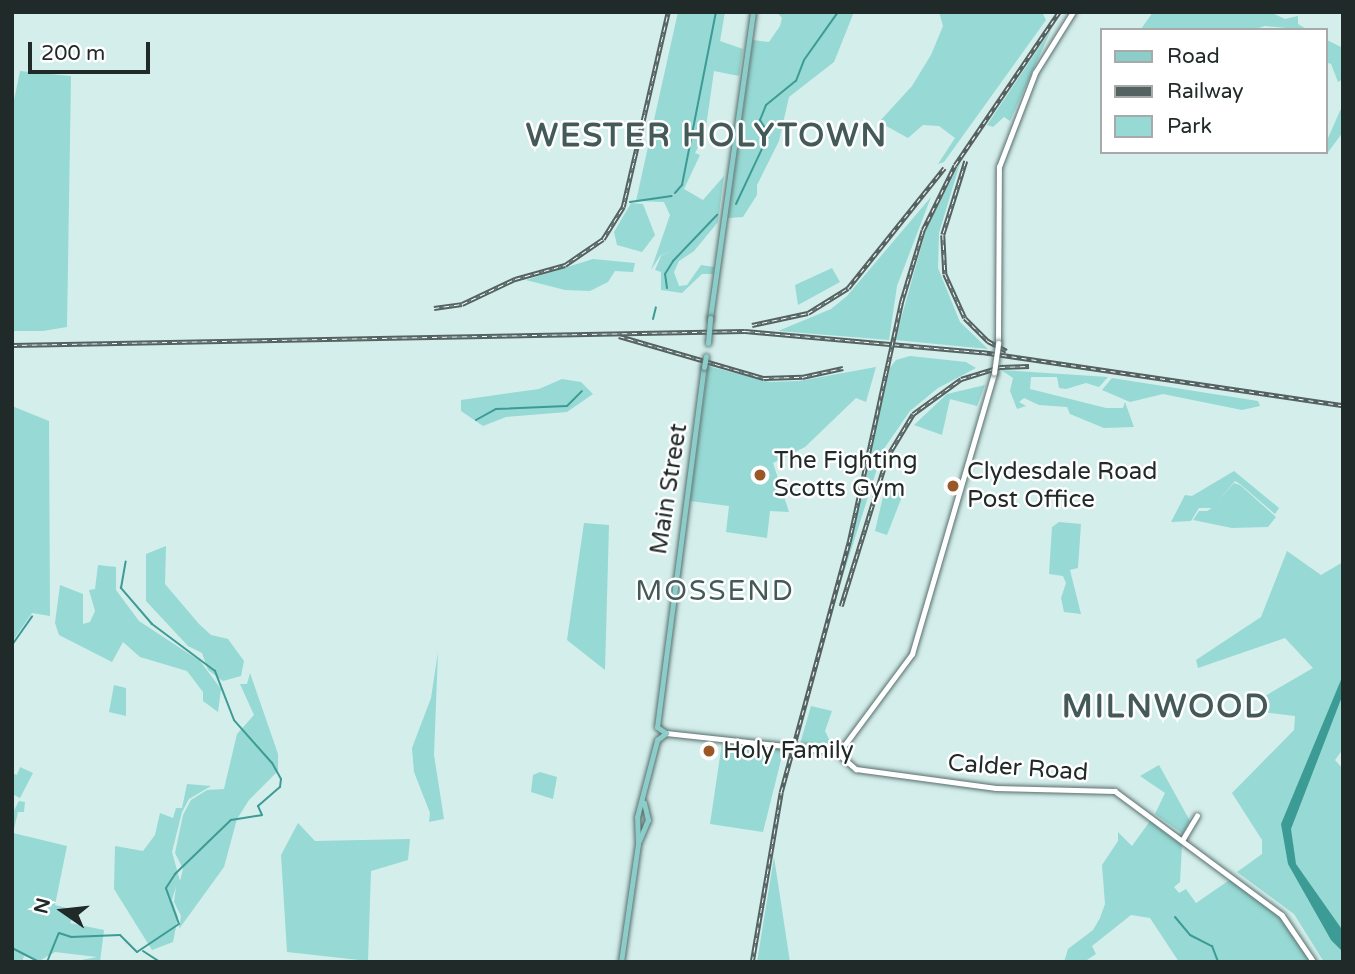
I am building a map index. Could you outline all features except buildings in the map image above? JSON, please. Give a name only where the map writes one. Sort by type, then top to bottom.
[{"type":"main road","name":"Main Street","points":[[657,740],[653,733],[657,727],[753,12]]},
{"type":"main road","points":[[841,756],[843,747],[918,638],[974,431],[994,373],[999,324],[999,167],[1035,74],[1073,12]]},
{"type":"main road","points":[[657,727],[666,733],[752,739],[833,751],[836,746],[843,747]]},
{"type":"main road","points":[[621,962],[644,791],[657,740],[666,733]]},
{"type":"main road","name":"Calder Road","points":[[833,751],[856,769],[996,788],[1115,791],[1282,915],[1314,962]]},
{"type":"main road","points":[[638,844],[646,823],[642,813]]},
{"type":"main road","points":[[1183,839],[1197,816]]},
{"type":"main road","points":[[638,822],[646,823]]},
{"type":"green space","points":[[678,12],[725,12],[720,41],[743,49],[739,76],[714,71],[705,134],[695,153],[700,155],[684,189],[703,200],[724,176],[718,222],[694,251],[679,261],[674,272],[679,286],[687,285],[701,265],[714,267],[713,274],[702,274],[682,293],[661,290],[661,272],[655,270],[661,256],[674,249],[660,256],[651,270],[670,215],[664,202],[636,201]]},
{"type":"green space","points":[[777,12],[854,12],[834,62],[789,97],[779,141],[757,185],[757,195],[743,217],[728,218],[753,40],[769,42],[780,26],[782,18]]},
{"type":"green space","points":[[939,12],[1042,12],[1046,20],[944,162],[938,164],[955,138],[939,126],[923,125],[908,138],[879,122],[912,86],[931,55],[943,26]]},
{"type":"green space","points":[[1153,12],[1270,12],[1285,19],[1298,16],[1298,24],[1305,28],[1265,26],[1142,28]]},
{"type":"green space","points":[[1052,28],[1010,121],[1004,117],[993,127],[987,125]]},
{"type":"green space","points":[[1327,40],[1343,48],[1343,79],[1338,82],[1331,64],[1327,63]]},
{"type":"green space","points":[[20,71],[71,76],[67,327],[43,331],[12,331],[12,110]]},
{"type":"green space","points":[[1343,104],[1343,132],[1327,154],[1327,140]]},
{"type":"green space","points":[[961,160],[939,233],[938,268],[960,322],[988,349],[895,340],[926,230]]},
{"type":"green space","points":[[931,197],[897,286],[889,340],[778,331],[831,309],[847,296]]},
{"type":"green space","points":[[631,203],[643,204],[655,235],[642,252],[617,245],[614,232]]},
{"type":"green space","points":[[593,259],[635,263],[633,272],[615,271],[608,282],[590,291],[565,290],[526,280]]},
{"type":"green space","points":[[832,268],[840,282],[798,305],[795,285]]},
{"type":"green space","points":[[910,356],[966,362],[976,368],[938,388],[910,411],[883,450],[832,610],[890,368],[896,360]]},
{"type":"green space","points":[[708,366],[770,382],[799,381],[876,367],[866,402],[856,398],[805,447],[773,463],[789,512],[770,511],[767,538],[726,532],[729,506],[690,501]]},
{"type":"green space","points":[[1001,370],[1108,377],[1099,387],[1086,383],[1066,389],[1059,388],[1057,377],[1031,377],[1030,389],[1106,408],[1123,408],[1125,402],[1134,427],[1104,428],[1070,414],[1067,407],[1039,405],[1024,398],[1019,402],[1026,406],[1017,409],[1010,391],[1013,378]]},
{"type":"green space","points":[[1112,378],[1258,401],[1260,406],[1242,410],[1163,394],[1130,402],[1102,390]]},
{"type":"green space","points":[[562,379],[581,382],[593,394],[567,412],[506,417],[483,426],[461,411],[461,400],[539,389]]},
{"type":"green space","points":[[985,385],[977,406],[950,399],[942,435],[914,425],[947,394]]},
{"type":"green space","points":[[12,406],[49,421],[50,616],[32,613],[12,642]]},
{"type":"green space","points":[[1234,471],[1279,508],[1275,514],[1240,484],[1235,481],[1217,502],[1234,483],[1240,485],[1276,517],[1268,527],[1232,528],[1193,520],[1199,511],[1212,508],[1199,508],[1191,521],[1171,522],[1185,495],[1192,496]]},
{"type":"green space","points":[[885,488],[903,494],[887,535],[875,531]]},
{"type":"green space","points":[[1059,522],[1081,524],[1078,568],[1070,570],[1081,614],[1064,612],[1061,598],[1066,583],[1063,576],[1049,574],[1052,527]]},
{"type":"green space","points":[[584,523],[609,525],[605,670],[567,640]]},
{"type":"green space","points":[[166,546],[165,584],[211,635],[228,639],[244,661],[241,676],[223,681],[208,670],[202,653],[188,646],[146,601],[146,554]]},
{"type":"green space","points":[[1287,551],[1321,575],[1343,562],[1343,749],[1335,760],[1343,769],[1343,962],[1324,962],[1294,914],[1237,872],[1262,854],[1262,840],[1232,793],[1294,730],[1295,716],[1263,712],[1265,696],[1313,668],[1285,638],[1198,668],[1196,660],[1261,617]]},
{"type":"green space","points":[[98,565],[116,567],[116,590],[139,621],[200,661],[221,689],[218,712],[203,701],[203,692],[187,671],[140,657],[123,642],[112,662],[59,635],[55,623],[60,585],[83,594],[83,624],[90,622],[95,611],[89,590],[95,589]]},
{"type":"green space","points":[[438,652],[434,755],[444,819],[429,822],[430,813],[414,772],[412,748],[431,698]]},
{"type":"green space","points":[[250,673],[278,754],[278,771],[249,800],[237,819],[224,867],[179,929],[181,916],[174,902],[176,886],[172,900],[178,917],[173,942],[152,950],[114,889],[115,846],[143,851],[155,835],[160,813],[173,818],[176,808],[182,808],[187,784],[211,786],[189,799],[182,812],[172,852],[180,881],[183,869],[175,853],[183,815],[191,800],[207,790],[224,789],[237,734],[254,715],[240,684],[247,684]]},
{"type":"green space","points":[[114,685],[126,688],[126,716],[109,712]]},
{"type":"green space","points":[[811,706],[832,711],[825,731],[831,743],[800,744]]},
{"type":"green space","points":[[722,743],[784,748],[763,832],[710,824]]},
{"type":"green space","points":[[1159,765],[1190,821],[1183,834],[1155,814],[1165,793],[1140,776]]},
{"type":"green space","points":[[20,767],[33,773],[20,798],[12,794],[12,773],[17,775]]},
{"type":"green space","points":[[540,772],[557,777],[553,799],[531,792],[533,775]]},
{"type":"green space","points":[[19,801],[25,802],[24,812],[18,812],[13,833],[67,846],[55,905],[71,909],[75,914],[70,923],[104,930],[100,962],[71,962],[97,957],[55,952],[39,961],[24,956],[22,962],[12,962],[12,814]]},
{"type":"green space","points":[[1150,821],[1182,845],[1180,882],[1174,887],[1179,893],[1186,889],[1196,903],[1231,879],[1279,917],[1311,962],[1179,962],[1150,918],[1131,915],[1092,946],[1096,954],[1084,962],[1064,962],[1068,949],[1093,930],[1100,918],[1105,904],[1102,865],[1118,841],[1118,832],[1132,846]]},
{"type":"green space","points":[[298,823],[315,841],[410,839],[408,860],[371,871],[368,961],[287,952],[281,855]]},
{"type":"green space","points":[[774,857],[790,962],[757,962]]},
{"type":"shaded area","points":[[1343,675],[1343,694],[1291,829],[1296,864],[1341,928],[1343,952],[1331,940],[1288,864],[1281,824]]},
{"type":"waterway","points":[[675,193],[682,185],[716,12]]},
{"type":"waterway","points":[[736,204],[769,134],[760,120],[766,105],[796,81],[804,60],[838,12]]},
{"type":"waterway","points":[[630,202],[672,196]]},
{"type":"waterway","points":[[667,288],[665,274],[673,261],[717,215]]},
{"type":"waterway","points":[[653,319],[656,307]]},
{"type":"waterway","points":[[476,420],[496,409],[567,406],[582,391]]},
{"type":"waterway","points":[[47,962],[59,933],[71,937],[120,935],[137,952],[179,924],[166,888],[175,874],[231,820],[262,815],[258,806],[280,787],[281,779],[272,763],[234,720],[215,671],[152,624],[121,588],[126,561]]},
{"type":"waterway","points":[[12,645],[32,616]]},
{"type":"waterway","points":[[1175,917],[1190,935],[1212,946],[1218,962]]},
{"type":"waterway","points":[[12,948],[40,962]]},
{"type":"waterway","points":[[143,951],[160,962]]},
{"type":"railway","points":[[434,308],[462,304],[515,279],[565,265],[603,239],[623,207],[668,12]]},
{"type":"railway","points":[[752,962],[781,792],[849,542],[901,303],[923,230],[955,165],[1059,12]]},
{"type":"railway","points":[[966,161],[943,235],[945,274],[965,318],[988,341],[1007,351]]},
{"type":"railway","points":[[752,325],[808,313],[848,288],[944,168]]},
{"type":"railway","points":[[12,345],[745,331],[982,352],[1343,405]]},
{"type":"railway","points":[[619,336],[764,378],[802,377],[843,368]]},
{"type":"railway","points":[[841,606],[887,457],[913,414],[961,379],[1000,367],[1029,366]]},
{"type":"place","name":"The Fighting Scotts Gym","points":[[760,475]]},
{"type":"place","name":"Clydesdale Road Post Office","points":[[953,486]]},
{"type":"place","name":"Holy Family","points":[[709,751]]},
{"type":"district","name":"WESTER HOLYTOWN","points":[[707,136]]},
{"type":"district","name":"MOSSEND","points":[[715,591]]},
{"type":"district","name":"MILNWOOD","points":[[1166,707]]}]
